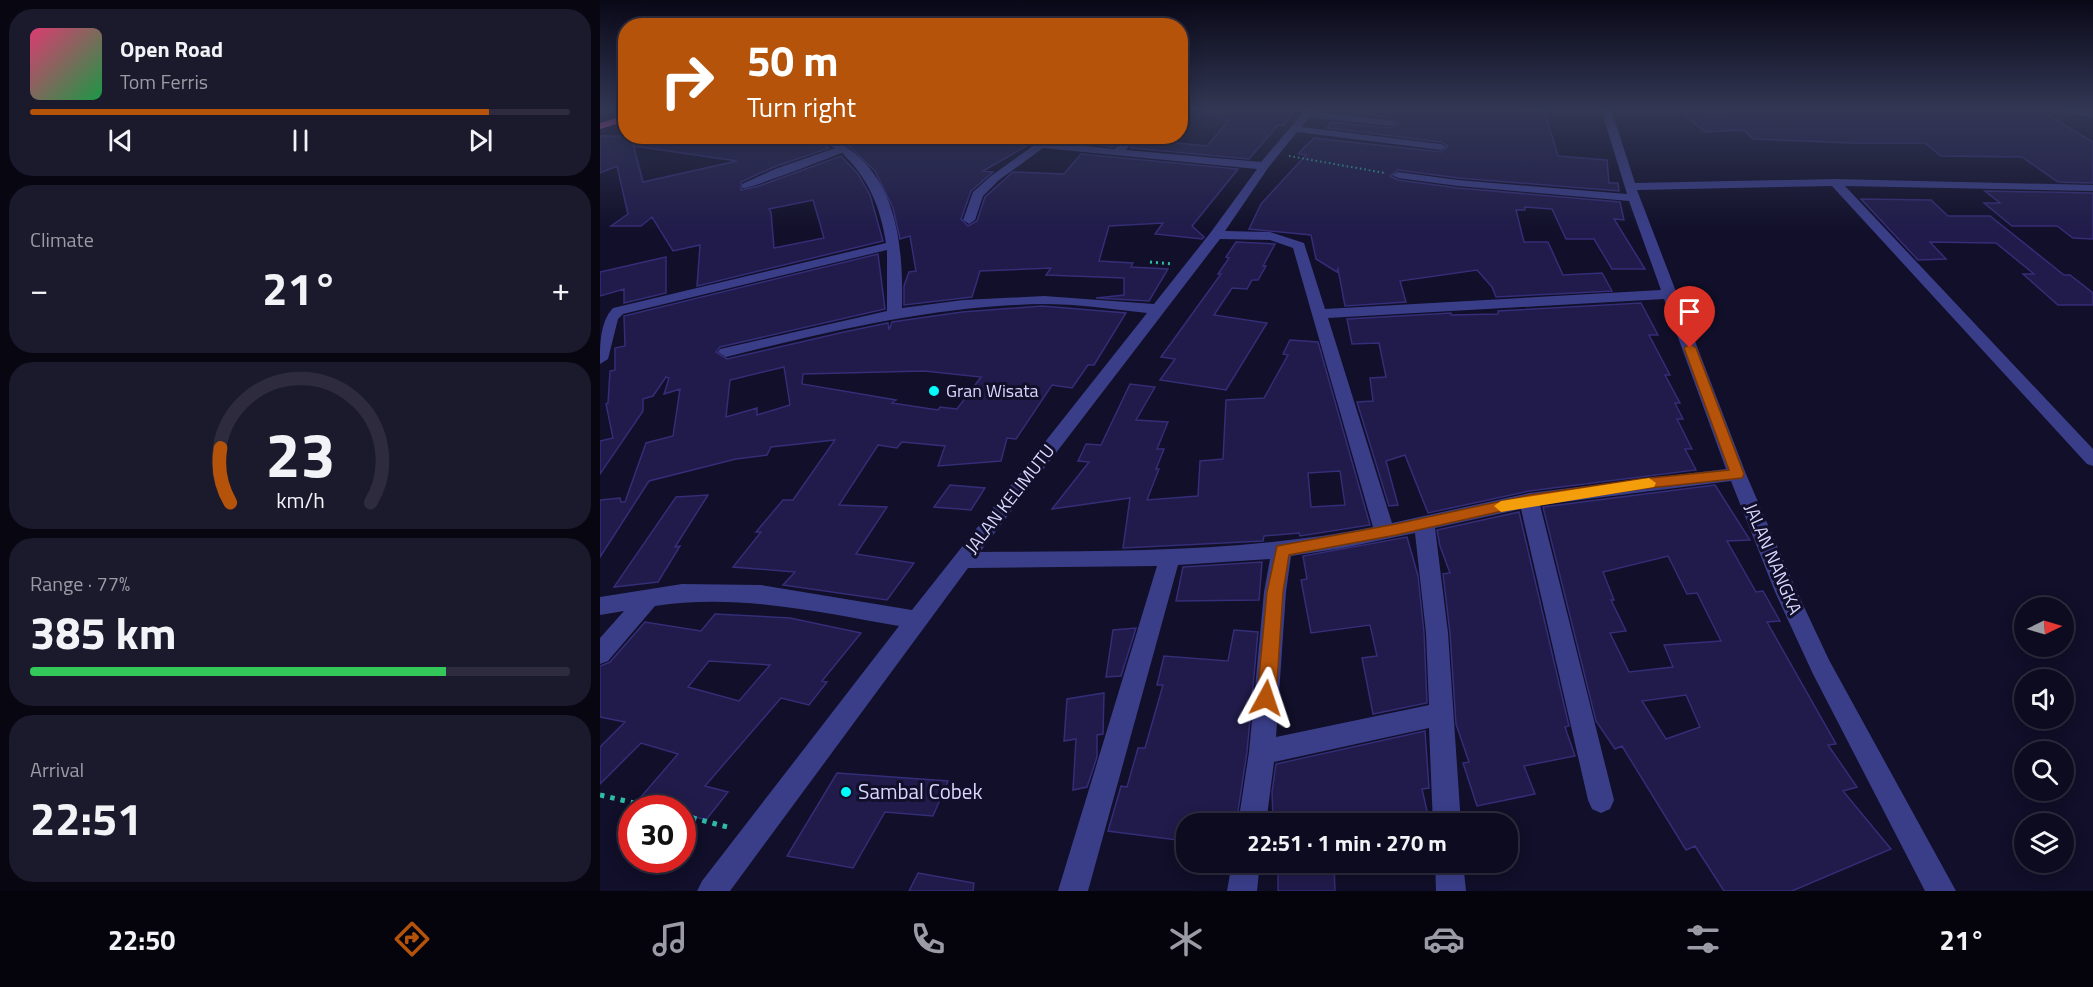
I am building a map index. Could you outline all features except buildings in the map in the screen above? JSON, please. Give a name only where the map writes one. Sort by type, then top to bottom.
[{"type":"street","points":[[746,186],[796,165],[839,151]]},
{"type":"street","points":[[846,151],[865,168],[882,198],[890,221],[896,285],[894,314]]},
{"type":"street","points":[[969,220],[977,195],[1031,151]]},
{"type":"street","points":[[1101,151],[1269,160]]},
{"type":"street","points":[[1115,153],[1118,151]]},
{"type":"street","name":"JALAN KELIMUTU","points":[[712,891],[962,560],[1216,235],[1277,151]]},
{"type":"street","name":"JALAN NANGKA","points":[[1619,151],[1737,474],[1786,592],[1821,667],[1941,891]]},
{"type":"street","points":[[1398,175],[1458,183],[1633,193],[1835,182],[2093,188]]},
{"type":"street","points":[[1835,182],[2093,460]]},
{"type":"street","points":[[1216,235],[1275,237],[1299,246],[1385,532]]},
{"type":"street","points":[[600,359],[610,317],[618,311],[892,245]]},
{"type":"street","points":[[1320,314],[1671,294]]},
{"type":"street","points":[[726,352],[793,334],[894,314],[987,303],[1046,300],[1157,309]]},
{"type":"street","points":[[962,560],[1170,558],[1282,550],[1385,532],[1529,500],[1640,484],[1737,474]]},
{"type":"street","points":[[1529,500],[1601,800]]},
{"type":"street","points":[[1424,523],[1437,633],[1446,813]]},
{"type":"street","points":[[1254,813],[1262,752],[1275,592],[1282,550]]},
{"type":"street","points":[[1073,891],[1092,819],[1141,664],[1170,558]]},
{"type":"street","points":[[600,606],[682,593],[761,594],[917,620]]},
{"type":"street","points":[[600,654],[649,598]]},
{"type":"street","points":[[1262,752],[1441,714]]},
{"type":"street","points":[[1242,891],[1244,873]]},
{"type":"street","points":[[1450,873],[1451,891]]},
{"type":"path","points":[[1269,160],[1398,175]]},
{"type":"path","points":[[600,795],[618,799]]},
{"type":"path","points":[[696,818],[754,833]]},
{"type":"slow traffic","points":[[1501,506],[1649,483]]},
{"type":"place","name":"Gran Wisata","points":[[934,391]]},
{"type":"place","name":"Sambal Cobek","points":[[846,792]]},
{"type":"route","points":[[1266,698],[1275,592],[1282,550],[1396,530],[1529,500],[1640,484],[1737,474],[1690,348]]}]
